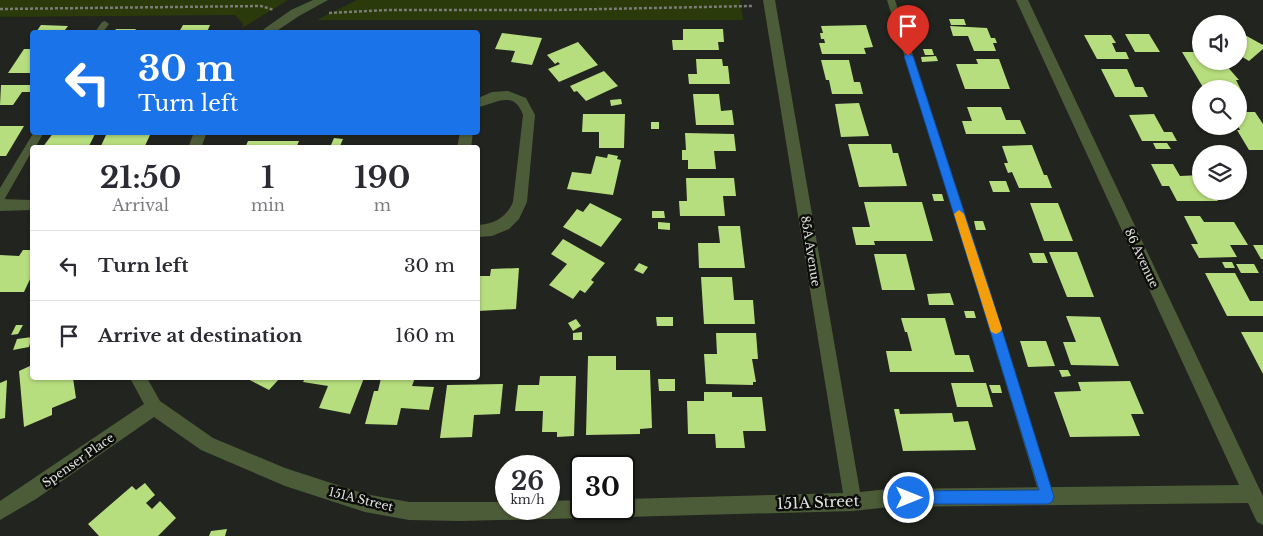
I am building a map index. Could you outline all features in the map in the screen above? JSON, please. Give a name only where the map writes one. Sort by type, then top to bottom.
[{"type":"street","points":[[271,30],[295,13],[322,0]]},
{"type":"street","name":"86 Avenue","points":[[1022,0],[1263,516]]},
{"type":"street","name":"85A Avenue","points":[[764,3],[853,502]]},
{"type":"street","points":[[480,102],[491,96],[514,97],[526,105],[528,115],[520,202],[510,220],[501,226],[489,230],[480,230]]},
{"type":"street","points":[[0,205],[30,205]]},
{"type":"street","points":[[139,380],[154,407]]},
{"type":"street","name":"151A Street","points":[[154,407],[207,444],[285,477],[365,503],[409,510],[460,512],[570,509]]},
{"type":"street","name":"Spenser Place","points":[[0,511],[30,493],[154,407]]},
{"type":"street","name":"151A Street","points":[[635,508],[853,502],[889,498],[1253,494]]},
{"type":"lane","points":[[891,0],[1048,497]]},
{"type":"lane","points":[[101,30],[105,24]]},
{"type":"lane","points":[[0,197],[30,147]]},
{"type":"path","points":[[320,14],[387,10],[554,10],[764,3]]},
{"type":"path","points":[[0,9],[261,6],[281,12]]},
{"type":"green space","points":[[0,0],[288,0],[242,28],[243,24],[235,15],[0,17]]},
{"type":"green space","points":[[357,0],[740,0],[743,20],[317,20]]},
{"type":"building","points":[[949,19],[964,19],[966,25],[951,25]]},
{"type":"building","points":[[41,25],[68,26],[65,30],[37,30]]},
{"type":"building","points":[[183,25],[210,25],[208,30],[180,30]]},
{"type":"building","points":[[866,25],[873,47],[864,48],[866,54],[822,54],[819,43],[825,43],[824,39],[821,39],[820,33],[823,33],[821,26]]},
{"type":"building","points":[[950,26],[987,28],[991,38],[995,38],[997,43],[993,43],[996,51],[974,51],[968,36],[953,36]]},
{"type":"building","points":[[116,29],[136,29],[135,30]]},
{"type":"building","points":[[683,29],[723,29],[724,42],[718,42],[719,50],[673,50],[672,40],[683,40]]},
{"type":"building","points":[[502,33],[542,38],[532,65],[511,62],[515,51],[495,49]]},
{"type":"building","points":[[1125,34],[1149,34],[1160,52],[1135,52]]},
{"type":"building","points":[[1084,35],[1111,35],[1116,43],[1112,43],[1116,52],[1126,52],[1129,59],[1097,59]]},
{"type":"building","points":[[1247,36],[1263,45],[1263,49],[1249,61],[1247,60]]},
{"type":"building","points":[[578,42],[598,65],[559,82],[548,69],[560,64],[558,62],[555,64],[547,55]]},
{"type":"building","points":[[24,49],[30,49],[30,73],[8,73]]},
{"type":"building","points":[[923,49],[932,49],[934,55],[925,55]]},
{"type":"building","points":[[1182,52],[1192,52],[1192,69]]},
{"type":"building","points":[[936,56],[938,61],[922,62],[921,57]]},
{"type":"building","points":[[696,59],[722,59],[723,66],[728,66],[730,84],[689,84],[688,74],[697,74]]},
{"type":"building","points":[[976,59],[999,59],[1010,89],[965,89],[956,64],[978,64]]},
{"type":"building","points":[[821,60],[849,60],[854,82],[860,82],[863,94],[832,94]]},
{"type":"building","points":[[1101,69],[1127,69],[1135,87],[1143,87],[1148,97],[1115,97]]},
{"type":"building","points":[[1193,70],[1230,70],[1239,80],[1236,80],[1199,80]]},
{"type":"building","points":[[604,71],[618,86],[586,101],[577,91],[574,92],[570,86]]},
{"type":"building","points":[[1,85],[30,85],[30,92],[22,92],[13,105],[0,105]]},
{"type":"building","points":[[693,94],[719,94],[721,111],[732,110],[734,125],[696,125]]},
{"type":"building","points":[[621,99],[622,104],[611,106],[610,100]]},
{"type":"building","points":[[859,103],[869,136],[841,137],[835,104]]},
{"type":"building","points":[[967,107],[1001,107],[1006,120],[1020,120],[1026,134],[966,134],[962,121],[972,121]]},
{"type":"building","points":[[1247,112],[1255,112],[1263,124],[1263,150],[1249,150],[1240,135],[1247,135]]},
{"type":"building","points":[[583,114],[625,114],[624,148],[599,148],[599,132],[582,132]]},
{"type":"building","points":[[1154,114],[1164,132],[1172,132],[1177,141],[1142,141],[1129,115]]},
{"type":"building","points":[[651,122],[659,122],[659,129],[651,129]]},
{"type":"building","points":[[0,126],[24,126],[6,156],[0,156]]},
{"type":"building","points":[[685,133],[734,134],[736,151],[714,151],[716,169],[688,169],[688,160],[682,160],[682,150],[686,150]]},
{"type":"building","points":[[52,135],[94,135],[90,145],[44,145]]},
{"type":"building","points":[[106,135],[150,135],[145,145],[101,145]]},
{"type":"building","points":[[334,138],[343,139],[340,145],[331,145]]},
{"type":"building","points":[[248,141],[299,141],[297,145],[246,145]]},
{"type":"building","points":[[1153,143],[1167,143],[1171,149],[1156,149]]},
{"type":"building","points":[[848,144],[891,144],[893,153],[898,153],[907,186],[859,187]]},
{"type":"building","points":[[1032,145],[1044,175],[1047,175],[1052,188],[1019,188],[1012,172],[1008,173],[1004,163],[1008,163],[1002,146]]},
{"type":"building","points":[[608,154],[618,156],[617,159],[621,160],[613,195],[567,189],[572,172],[591,174],[596,156],[607,158]]},
{"type":"building","points":[[1151,164],[1173,164],[1180,176],[1192,175],[1192,200],[1218,201],[1177,201],[1169,186],[1162,186]]},
{"type":"building","points":[[686,178],[734,178],[736,196],[723,196],[725,216],[680,216],[679,201],[687,201]]},
{"type":"building","points":[[989,181],[1006,181],[1010,192],[993,192]]},
{"type":"building","points":[[932,194],[942,194],[944,201],[934,201]]},
{"type":"building","points":[[864,202],[922,202],[933,241],[874,241],[875,245],[856,245],[852,227],[870,227]]},
{"type":"building","points":[[590,203],[622,219],[601,247],[563,227],[577,209],[583,212]]},
{"type":"building","points":[[1030,203],[1058,203],[1073,241],[1044,241]]},
{"type":"building","points":[[652,211],[664,211],[665,218],[652,218]]},
{"type":"building","points":[[1184,216],[1200,216],[1204,222],[1234,222],[1248,245],[1230,245],[1237,257],[1199,258],[1191,244],[1198,244]]},
{"type":"building","points":[[974,221],[983,221],[986,230],[976,230]]},
{"type":"building","points":[[658,222],[670,223],[670,230],[658,229]]},
{"type":"building","points":[[718,226],[740,226],[745,268],[699,268],[698,243],[720,243]]},
{"type":"building","points":[[563,239],[605,263],[591,280],[594,282],[585,293],[580,290],[573,299],[549,285],[567,264],[551,254]]},
{"type":"building","points":[[1253,245],[1263,245],[1263,259],[1261,259]]},
{"type":"building","points":[[23,250],[30,250],[30,279],[24,292],[0,292],[0,255],[19,256]]},
{"type":"building","points":[[1049,252],[1077,252],[1094,297],[1067,297]]},
{"type":"building","points":[[1029,253],[1044,253],[1048,263],[1033,263]]},
{"type":"building","points":[[874,254],[906,254],[915,290],[882,290]]},
{"type":"building","points":[[1222,262],[1232,262],[1235,268],[1225,268]]},
{"type":"building","points":[[639,263],[648,267],[643,274],[634,270]]},
{"type":"building","points":[[1236,264],[1254,264],[1259,273],[1241,273]]},
{"type":"building","points":[[519,268],[516,309],[480,311],[480,276],[490,276],[491,269]]},
{"type":"building","points":[[1205,273],[1235,273],[1250,301],[1263,301],[1263,316],[1227,316]]},
{"type":"building","points":[[701,277],[732,277],[734,300],[753,300],[755,324],[704,324]]},
{"type":"building","points":[[950,293],[954,305],[929,305],[927,294]]},
{"type":"building","points":[[964,311],[974,311],[976,318],[966,318]]},
{"type":"building","points":[[1066,316],[1100,317],[1119,366],[1071,365],[1063,342],[1076,342]]},
{"type":"building","points":[[656,317],[673,317],[673,326],[657,326]]},
{"type":"building","points":[[901,318],[945,318],[955,355],[969,355],[974,372],[890,372],[886,351],[912,351]]},
{"type":"building","points":[[576,319],[581,326],[573,331],[568,323]]},
{"type":"building","points":[[16,325],[23,325],[18,334],[11,335]]},
{"type":"building","points":[[582,332],[582,340],[573,340],[573,333]]},
{"type":"building","points":[[1241,332],[1263,332],[1263,374]]},
{"type":"building","points":[[716,333],[756,333],[758,359],[752,359],[756,382],[753,382],[753,385],[706,384],[704,354],[717,354]]},
{"type":"building","points":[[30,337],[29,347],[13,350],[17,339]]},
{"type":"building","points":[[1020,341],[1046,341],[1055,366],[1028,367]]},
{"type":"building","points":[[588,356],[616,356],[616,370],[650,370],[652,428],[640,429],[640,434],[586,435]]},
{"type":"building","points":[[30,366],[30,380],[73,380],[76,398],[52,408],[52,415],[24,427],[19,371]]},
{"type":"building","points":[[1059,370],[1068,370],[1071,376],[1062,377]]},
{"type":"building","points":[[540,376],[576,376],[574,436],[557,437],[557,432],[542,432],[543,411],[515,411],[518,385],[539,385]]},
{"type":"building","points":[[658,379],[675,379],[675,391],[659,391]]},
{"type":"building","points":[[7,380],[5,418],[0,419],[0,383]]},
{"type":"building","points":[[250,380],[278,380],[269,390]]},
{"type":"building","points":[[304,380],[363,380],[350,414],[319,408],[328,386],[303,382]]},
{"type":"building","points":[[381,380],[414,380],[412,386],[434,387],[429,410],[401,408],[397,425],[365,424],[374,391],[378,391]]},
{"type":"building","points":[[1130,381],[1144,414],[1131,414],[1140,436],[1070,437],[1054,392],[1081,391],[1078,382]]},
{"type":"building","points":[[951,383],[986,383],[993,407],[957,407]]},
{"type":"building","points":[[503,384],[500,414],[474,415],[472,437],[440,438],[447,385]]},
{"type":"building","points":[[989,385],[1000,385],[1002,393],[992,393]]},
{"type":"building","points":[[704,392],[732,392],[732,397],[762,397],[766,431],[743,431],[745,448],[716,448],[715,434],[688,434],[687,401],[704,401]]},
{"type":"building","points":[[894,409],[899,409],[900,414],[952,413],[954,422],[968,421],[976,450],[903,451]]},
{"type":"building","points":[[145,483],[155,495],[146,503],[152,509],[160,501],[176,518],[158,536],[99,536],[88,524],[132,486],[136,490]]},
{"type":"building","points":[[227,529],[225,536],[209,536],[211,531]]},
{"type":"slow traffic","points":[[959,214],[996,329]]},
{"type":"route","points":[[908,56],[1048,497],[909,498]]}]
